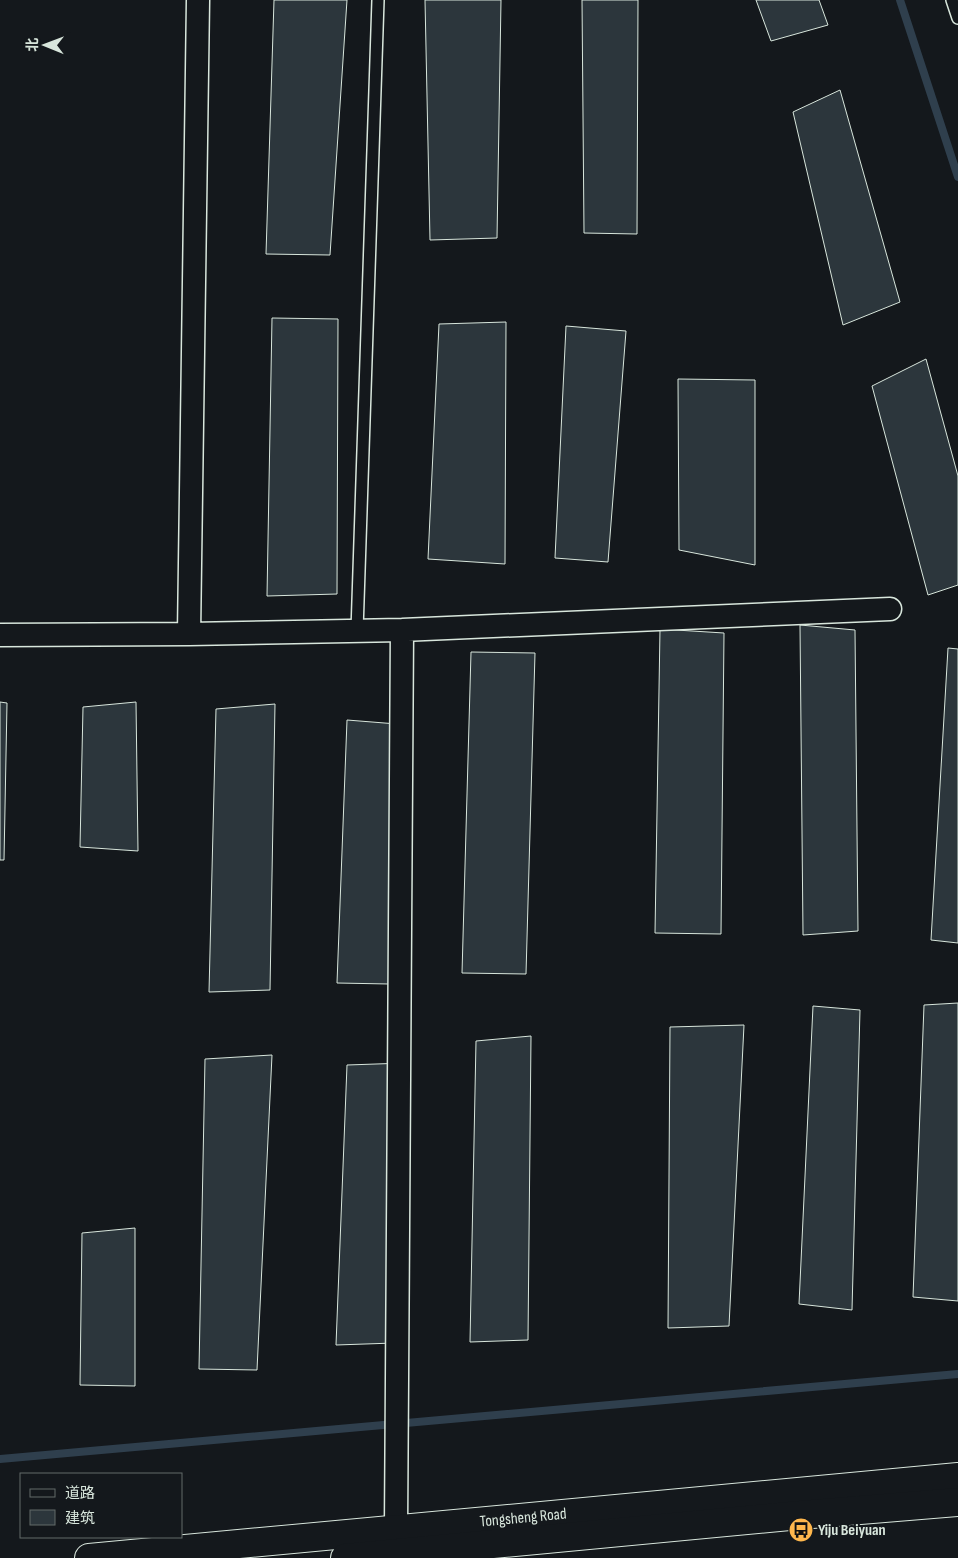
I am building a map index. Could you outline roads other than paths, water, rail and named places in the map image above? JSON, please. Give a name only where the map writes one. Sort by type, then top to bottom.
[{"type":"street","points":[[190,634],[198,0]]},
{"type":"street","points":[[0,635],[402,630],[890,609]]},
{"type":"street","points":[[345,1558],[381,1556],[404,1547],[397,1455],[402,630]]},
{"type":"street","name":"Tongsheng Road","points":[[404,1547],[958,1477]]},
{"type":"street","name":"Tongsheng Road","points":[[88,1558],[404,1547],[958,1502]]},
{"type":"lane","points":[[357,631],[378,0]]},
{"type":"lane","points":[[952,0],[958,18]]},
{"type":"waterway","points":[[900,0],[958,177]]},
{"type":"waterway","points":[[0,1459],[958,1374]]},
{"type":"place","name":"Yiju Beiyuan","points":[[801,1530]]}]
